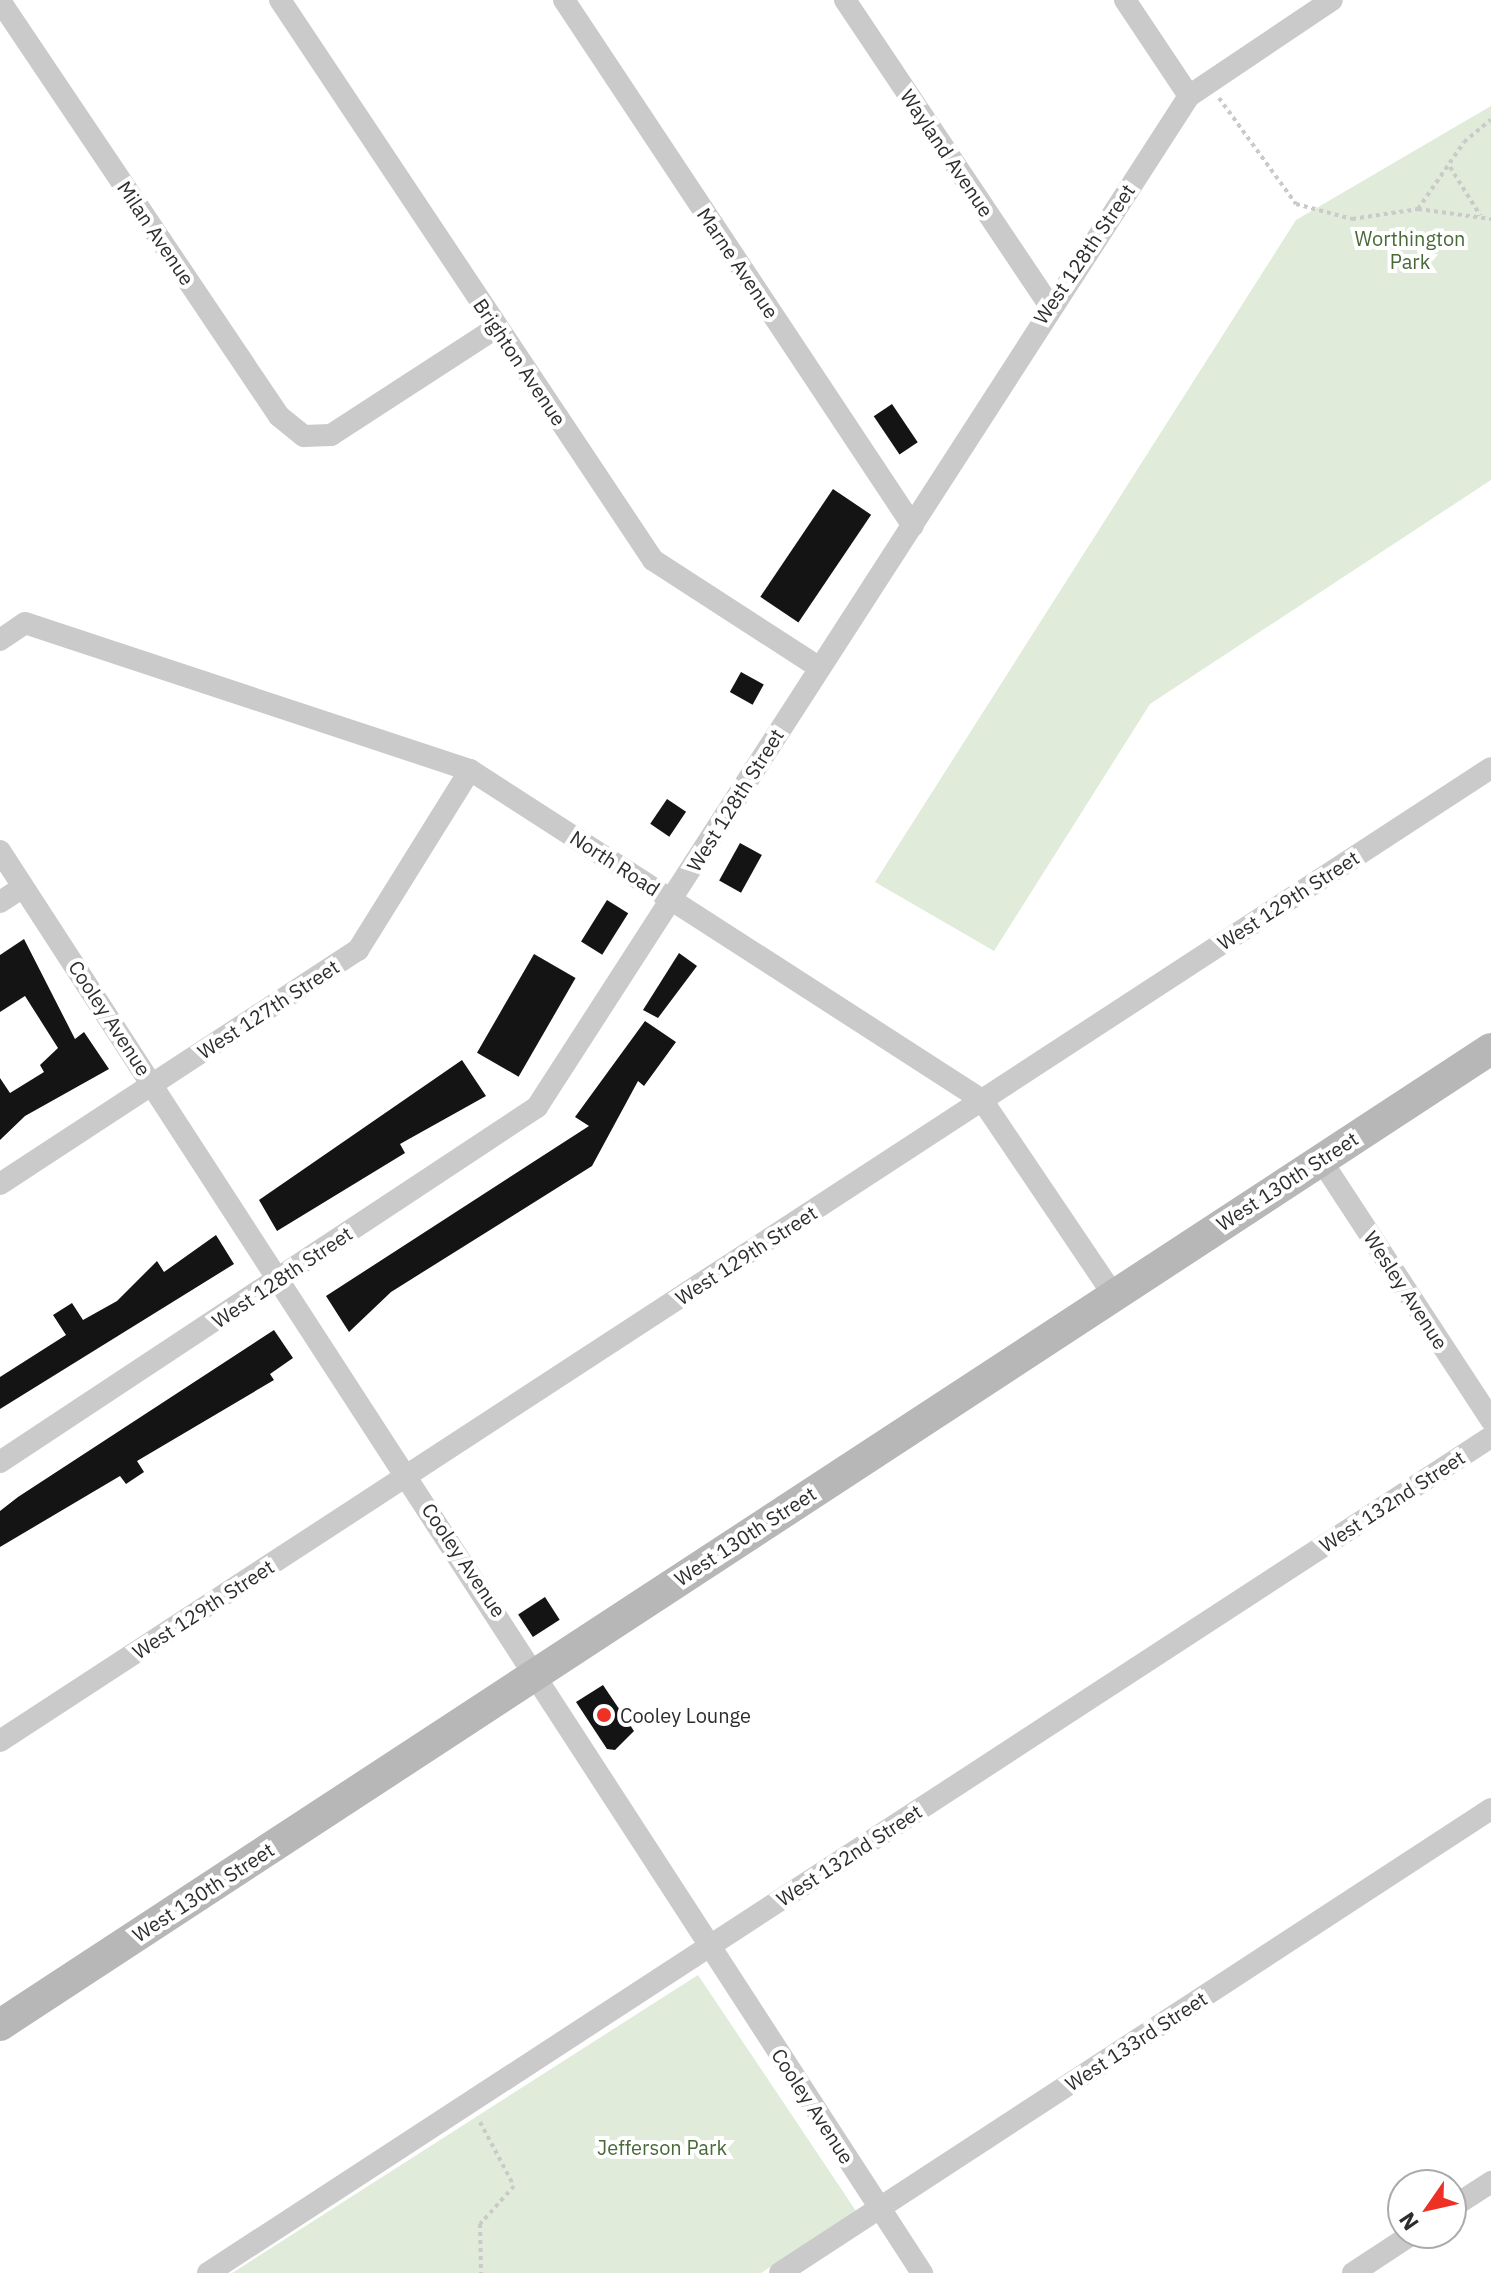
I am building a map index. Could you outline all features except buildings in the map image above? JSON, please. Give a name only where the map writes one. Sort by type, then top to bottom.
[{"type":"main road","name":"West 130th Street","points":[[0,2025],[1491,1049]]},
{"type":"street","name":"Brighton Avenue","points":[[280,0],[653,560],[817,666]]},
{"type":"street","name":"Marne Avenue","points":[[564,0],[913,526]]},
{"type":"street","name":"Wayland Avenue","points":[[845,0],[1049,305]]},
{"type":"street","points":[[1125,0],[1189,96]]},
{"type":"street","name":"West 128th Street","points":[[0,1462],[280,1280],[537,1107],[674,900],[817,666],[913,526],[1049,305],[1189,96],[1332,0]]},
{"type":"street","name":"Milan Avenue","points":[[2,3],[279,416],[304,436],[331,435],[496,328]]},
{"type":"street","name":"North Road","points":[[0,640],[25,623],[470,770],[982,1100],[1113,1294]]},
{"type":"street","name":"West 129th Street","points":[[0,1741],[1491,768]]},
{"type":"street","name":"West 127th Street","points":[[0,1184],[358,950],[470,770]]},
{"type":"street","name":"Cooley Avenue","points":[[0,851],[407,1477],[538,1671],[922,2273]]},
{"type":"street","points":[[0,902],[23,887]]},
{"type":"street","name":"Wesley Avenue","points":[[1321,1160],[1491,1420]]},
{"type":"street","name":"West 132nd Street","points":[[208,2273],[1491,1437]]},
{"type":"street","name":"West 133rd Street","points":[[780,2273],[1491,1809]]},
{"type":"street","points":[[1467,2198],[1491,2182]]},
{"type":"street","points":[[1353,2273],[1390,2249]]},
{"type":"path","points":[[1219,98],[1296,204],[1352,219],[1418,209],[1491,219]]},
{"type":"path","points":[[1418,209],[1491,119]]},
{"type":"path","points":[[1450,167],[1460,194],[1484,217]]},
{"type":"path","points":[[480,2122],[514,2186],[480,2224],[481,2273]]},
{"type":"green space","name":"Worthington Park","points":[[1491,106],[1491,480],[1150,704],[994,951],[875,882],[1296,220]]},
{"type":"green space","name":"Jefferson Park","points":[[698,1975],[856,2211],[761,2273],[232,2273]]},
{"type":"place","name":"Cooley Lounge","points":[[604,1715]]}]
